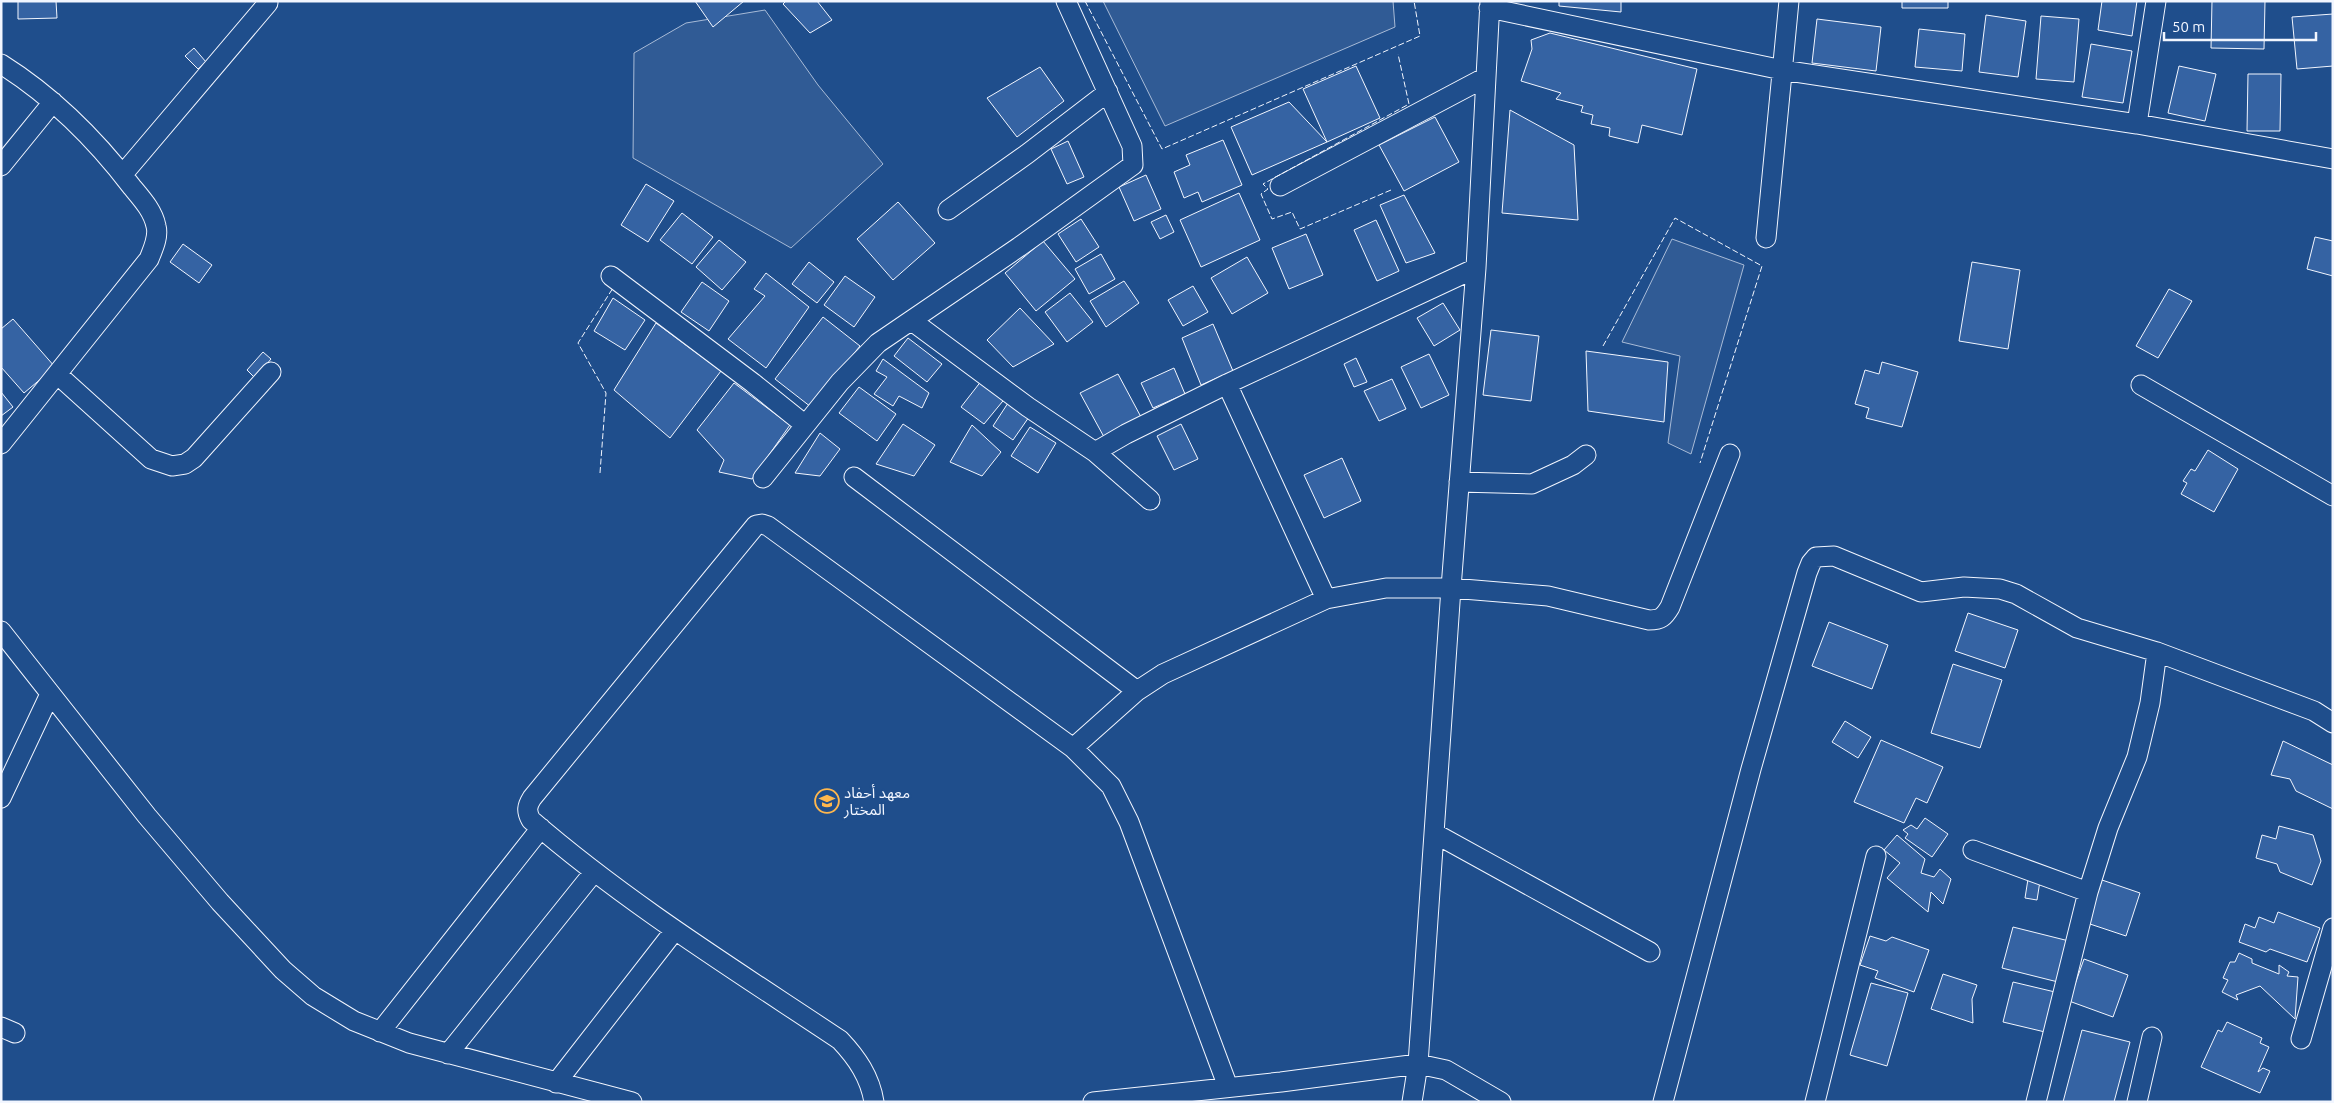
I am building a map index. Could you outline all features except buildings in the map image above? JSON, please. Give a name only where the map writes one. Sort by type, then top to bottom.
[{"type":"street","points":[[763,478],[804,424],[864,355],[878,342],[1020,247],[1133,165],[1132,146],[1066,1]]},
{"type":"street","points":[[1766,238],[1789,1]]},
{"type":"street","points":[[2137,124],[2156,1]]},
{"type":"street","points":[[123,174],[268,3]]},
{"type":"street","points":[[1412,1102],[1418,1064],[1451,588],[1476,268],[1490,5],[1782,70],[2137,124],[2333,159]]},
{"type":"street","points":[[1,64],[53,102],[123,174],[149,209],[157,227],[155,245],[149,259],[1,444]]},
{"type":"street","points":[[1280,186],[1486,77]]},
{"type":"street","points":[[948,210],[1027,154],[1108,92]]},
{"type":"street","points":[[1,166],[53,102]]},
{"type":"street","points":[[1095,452],[1126,434],[1227,384],[1476,268]]},
{"type":"street","points":[[611,276],[753,383],[804,424]]},
{"type":"street","points":[[912,321],[1028,407],[1095,452],[1150,500]]},
{"type":"street","points":[[58,375],[150,459],[172,466],[185,464],[194,458],[271,372]]},
{"type":"street","points":[[1227,384],[1326,599]]},
{"type":"street","points":[[2141,385],[2333,496]]},
{"type":"street","points":[[1073,748],[1137,691],[1178,666],[1326,599],[1386,588],[1451,588],[1548,596],[1649,620],[1657,620],[1664,617],[1730,454]]},
{"type":"street","points":[[1459,482],[1532,484],[1573,465],[1586,455]]},
{"type":"street","points":[[854,477],[1137,691]]},
{"type":"street","points":[[874,1102],[872,1088],[858,1060],[840,1040],[675,930],[594,872],[531,820],[527,813],[528,805],[532,798],[753,528],[762,524],[1073,748],[1111,786],[1120,801],[1228,1087]]},
{"type":"street","points":[[1663,1102],[1754,759],[1810,563],[1816,557],[1834,556],[1921,592],[1964,586],[2000,589],[2016,594],[2077,628],[2156,652],[2314,711],[2333,723]]},
{"type":"street","points":[[1,631],[153,823],[220,902],[277,964],[313,996],[331,1009],[380,1032],[448,1054],[632,1102]]},
{"type":"street","points":[[2036,1102],[2088,892],[2108,828],[2137,757],[2150,703],[2156,652]]},
{"type":"street","points":[[1,798],[50,694]]},
{"type":"street","points":[[380,1032],[541,828]]},
{"type":"street","points":[[1434,832],[1650,952]]},
{"type":"street","points":[[1973,850],[2088,892]]},
{"type":"street","points":[[1815,1102],[1876,856]]},
{"type":"street","points":[[448,1054],[594,872]]},
{"type":"street","points":[[2300,1039],[2333,928]]},
{"type":"street","points":[[556,1083],[675,930]]},
{"type":"street","points":[[2138,1102],[2152,1037]]},
{"type":"street","points":[[1093,1102],[1418,1064],[1446,1070],[1501,1102]]},
{"type":"shaded area","points":[[1103,1],[1393,1],[1395,27],[1165,126]]},
{"type":"shaded area","points":[[765,10],[818,85],[883,164],[791,248],[633,158],[634,53],[686,23]]},
{"type":"shaded area","points":[[1672,239],[1744,265],[1691,454],[1668,443],[1680,356],[1622,342]]},
{"type":"fence","points":[[1085,1],[1162,149],[1420,36],[1414,1]]},
{"type":"fence","points":[[1391,190],[1300,229],[1292,212],[1272,219],[1261,194],[1268,189],[1263,184],[1409,104],[1398,54]]},
{"type":"fence","points":[[1603,346],[1675,218],[1762,266],[1700,463]]},
{"type":"fence","points":[[600,473],[606,393],[578,343],[613,288]]},
{"type":"place","name":"معهد أحفاد المختار","points":[[827,801]]}]
